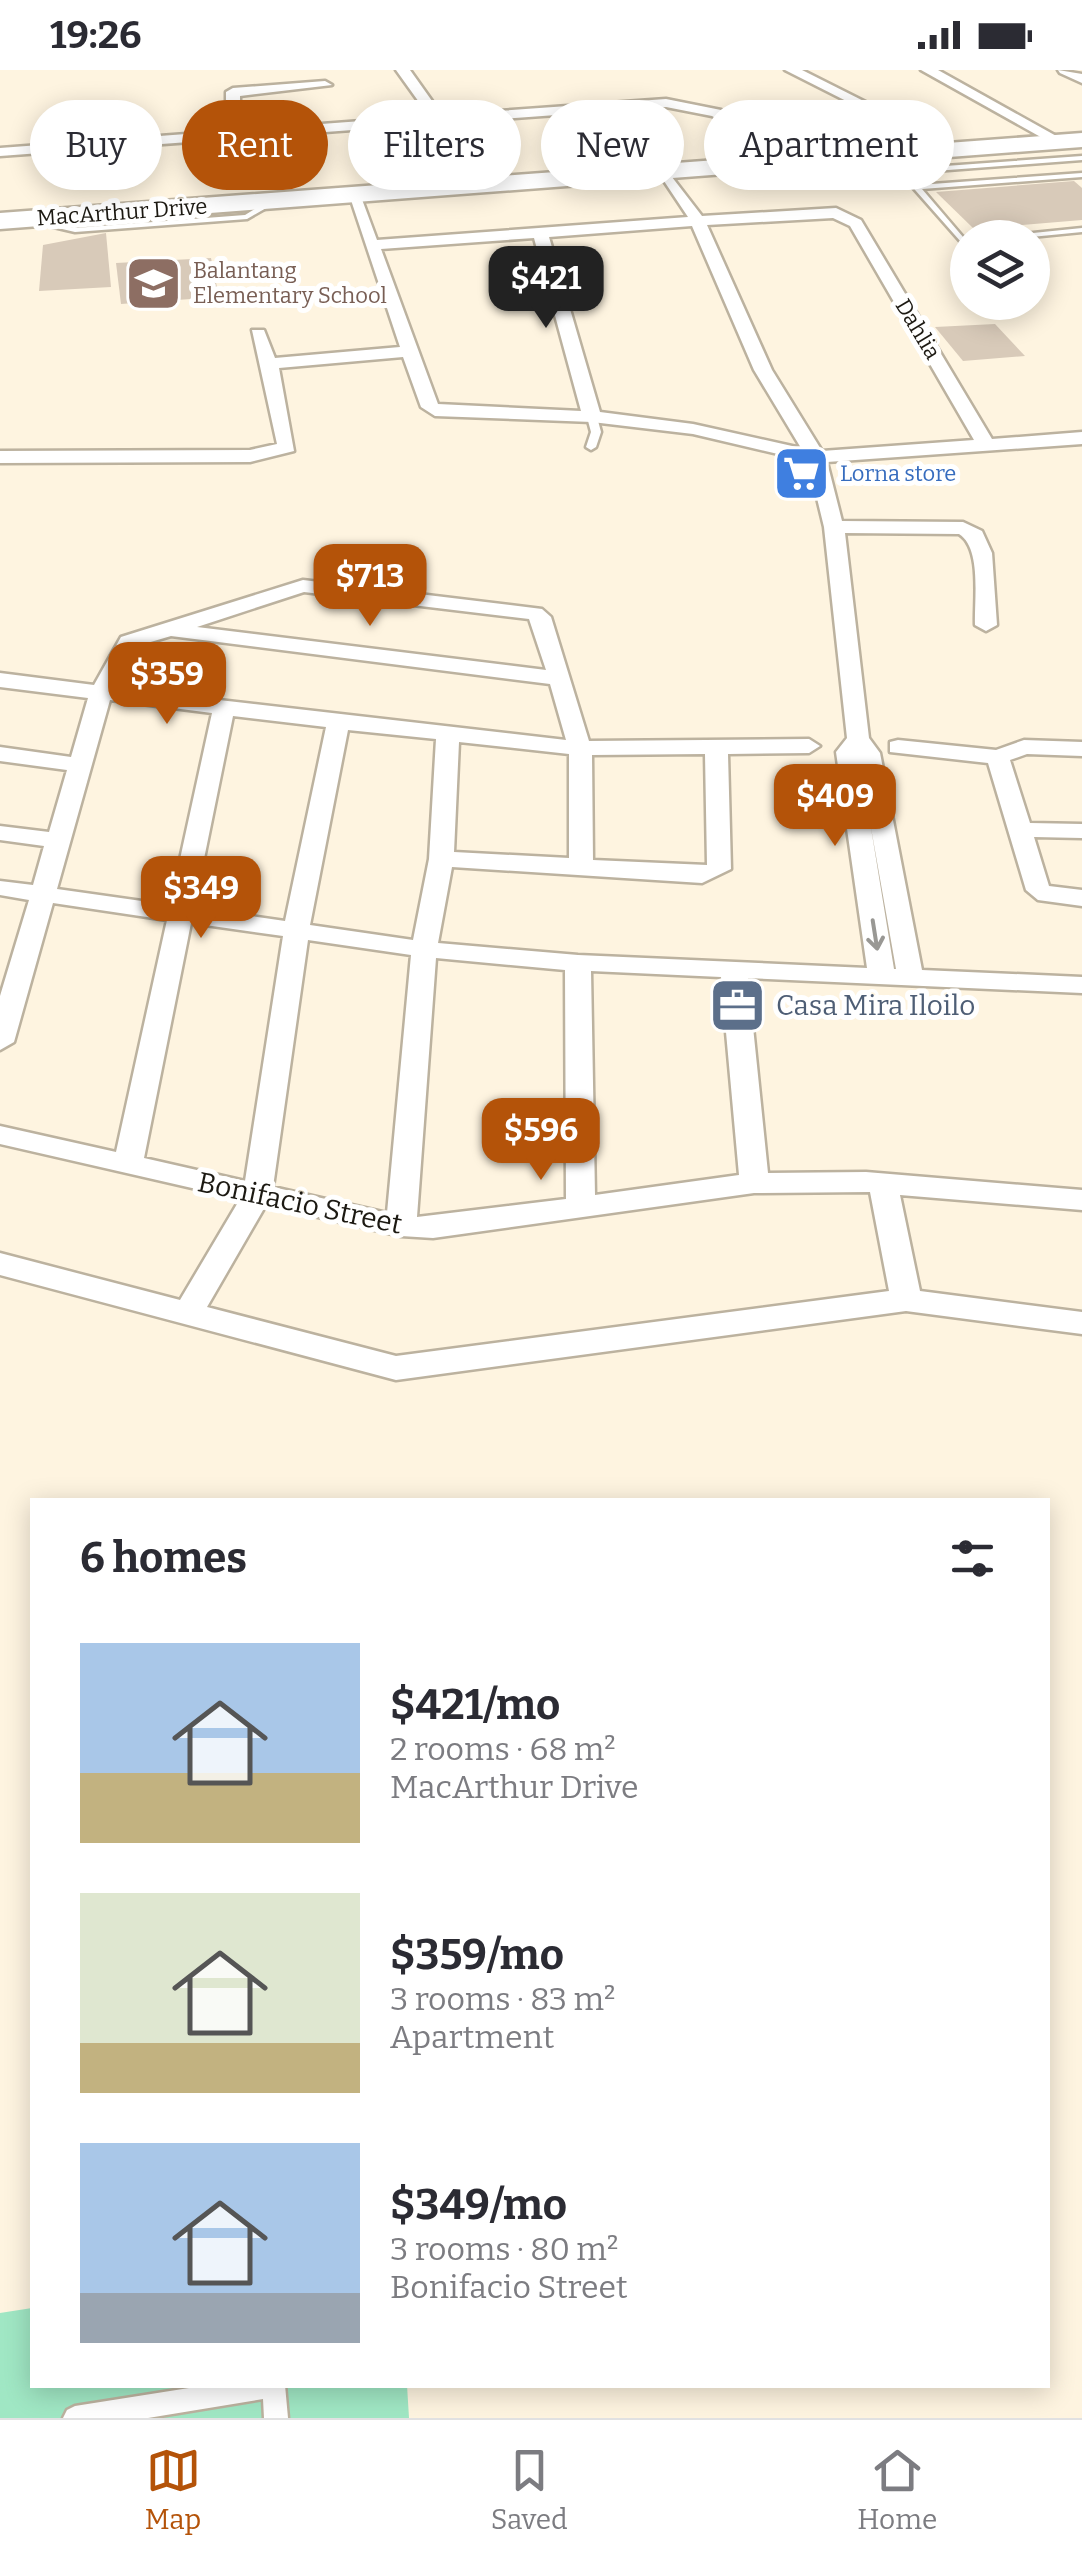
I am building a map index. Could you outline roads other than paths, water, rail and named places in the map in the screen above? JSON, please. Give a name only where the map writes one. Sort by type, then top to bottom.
[{"type":"main road","name":"MacArthur Drive","points":[[954,150],[1071,141]]},
{"type":"main road","name":"MacArthur Drive","points":[[12,220],[405,190]]},
{"type":"street","points":[[403,70],[421,100]]},
{"type":"street","points":[[792,70],[853,100]]},
{"type":"street","points":[[928,70],[1071,141]]},
{"type":"street","points":[[1066,70],[1082,78]]},
{"type":"street","points":[[233,100],[233,92],[325,85]]},
{"type":"street","points":[[521,115],[684,105],[704,111]]},
{"type":"street","points":[[0,152],[182,137]]},
{"type":"street","points":[[677,190],[697,220],[763,370],[816,457],[834,527],[859,754],[879,878],[882,978]]},
{"type":"street","points":[[353,194],[375,245],[430,407],[441,412],[592,417],[693,429],[816,457],[1082,438]]},
{"type":"street","name":"Dahlia","points":[[697,220],[823,212],[846,215],[856,223],[986,445]]},
{"type":"street","points":[[375,245],[697,220]]},
{"type":"street","points":[[541,234],[592,417]]},
{"type":"street","points":[[0,456],[275,453],[287,448],[269,364],[258,334]]},
{"type":"street","points":[[269,364],[412,351]]},
{"type":"street","points":[[834,527],[963,528],[976,535],[982,553],[986,625]]},
{"type":"street","points":[[0,1042],[102,692],[129,642],[303,586],[525,610],[542,617],[580,748],[581,866]]},
{"type":"street","points":[[172,630],[562,680]]},
{"type":"street","points":[[0,680],[580,748],[809,746]]},
{"type":"street","points":[[128,1164],[224,707]]},
{"type":"street","points":[[188,1314],[257,1196],[296,933],[332,740],[340,722]]},
{"type":"street","points":[[898,747],[998,756],[1082,730]]},
{"type":"street","points":[[401,1226],[424,950],[441,859],[448,734]]},
{"type":"street","points":[[441,859],[702,876],[719,870],[716,748]]},
{"type":"street","points":[[1024,748],[1082,748]]},
{"type":"street","points":[[0,754],[82,765]]},
{"type":"street","points":[[998,756],[1038,890],[1046,896],[1082,898]]},
{"type":"street","points":[[1020,830],[1082,831]]},
{"type":"street","points":[[0,834],[60,841]]},
{"type":"street","points":[[879,878],[910,980]]},
{"type":"street","points":[[0,888],[424,950],[1080,993]]},
{"type":"street","points":[[578,963],[580,1208]]},
{"type":"street","points":[[734,970],[754,1183]]},
{"type":"street","name":"Bonifacio Street","points":[[0,1134],[401,1226],[434,1228],[754,1183],[884,1184],[1082,1200]]},
{"type":"street","points":[[884,1184],[906,1300]]},
{"type":"street","points":[[0,1264],[396,1368],[906,1300],[1082,1323]]},
{"type":"lane","points":[[954,161],[1082,158]]},
{"type":"lane","points":[[954,184],[1082,175]]},
{"type":"lane","points":[[919,190],[950,227]]},
{"type":"lane","points":[[1050,233],[1082,230]]},
{"type":"lane","points":[[590,447],[596,432],[592,417]]},
{"type":"lane","points":[[75,2418],[262,2388]]},
{"type":"lane","points":[[274,2388],[276,2418]]},
{"type":"place","name":"Balantang Elementary School","points":[[154,283]]},
{"type":"place","name":"Lorna store","points":[[801,473]]},
{"type":"place","name":"Casa Mira Iloilo","points":[[737,1005]]}]
